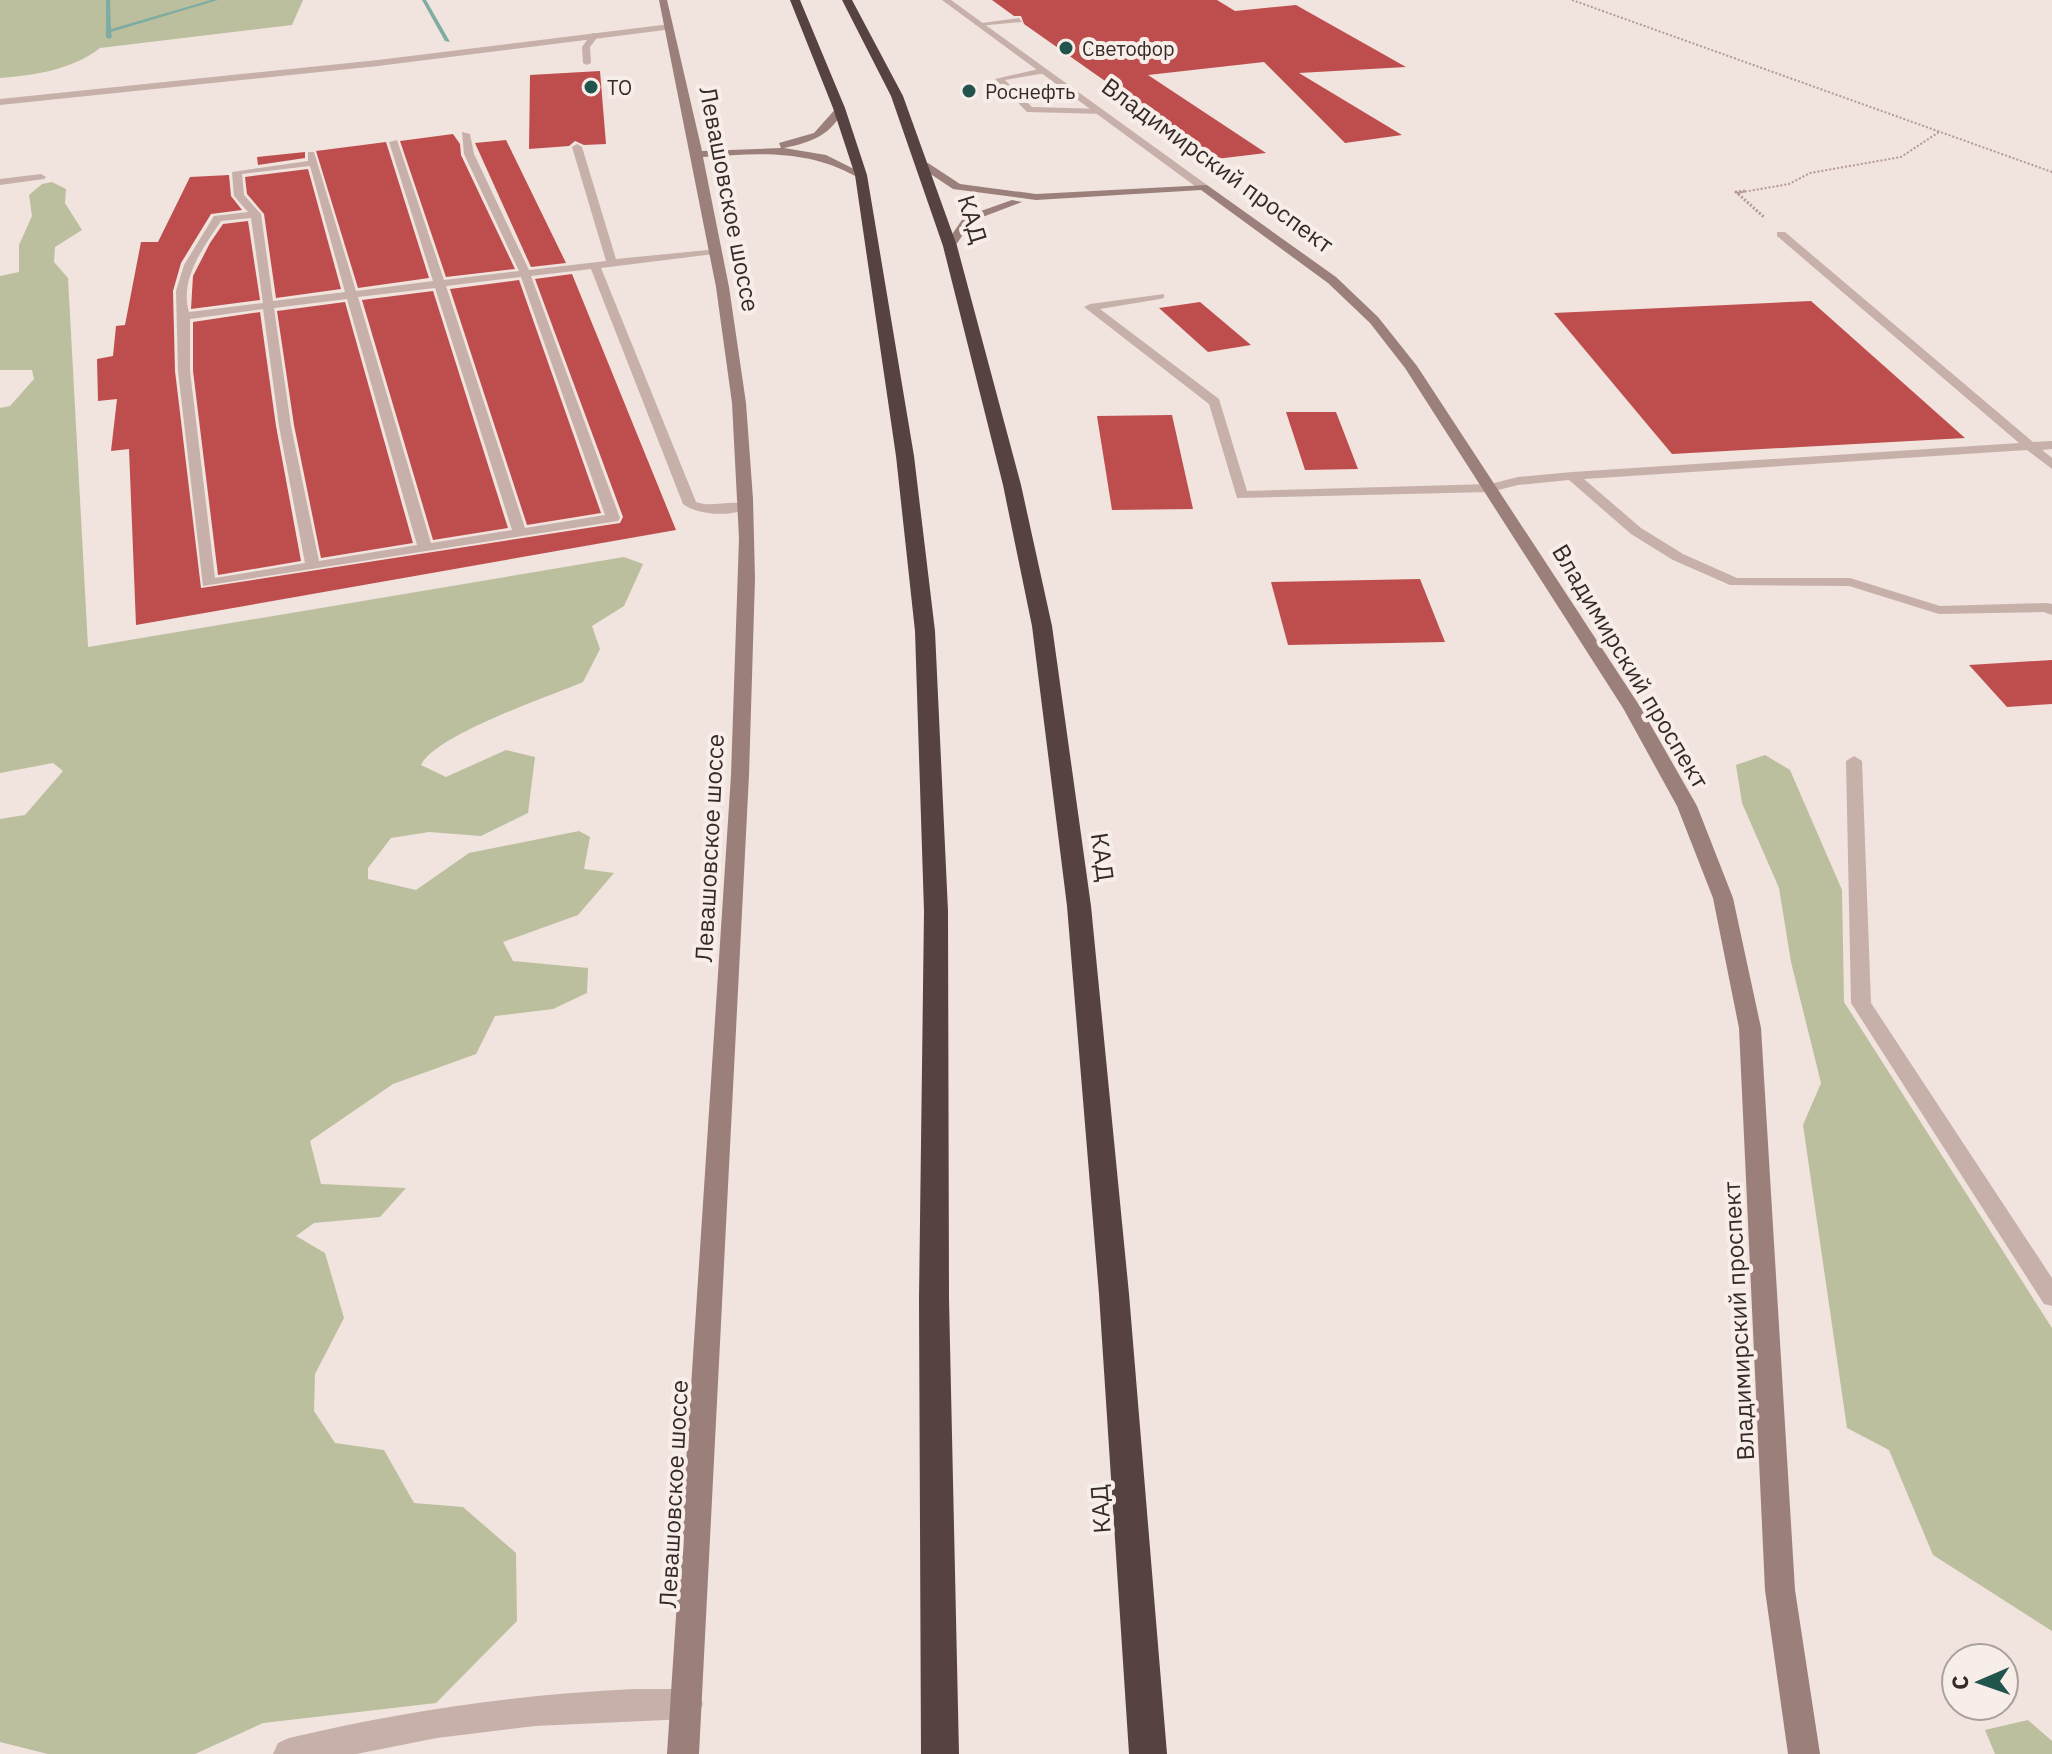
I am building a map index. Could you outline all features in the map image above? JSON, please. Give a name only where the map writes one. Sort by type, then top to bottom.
[{"type":"highway","points":[[795,0],[839,108],[861,175],[905,456],[925,631],[936,911],[934,1299],[940,1754]]},
{"type":"highway","name":"КАД","points":[[847,0],[897,96],[924,165],[950,246],[1012,485],[1042,626],[1077,891],[1114,1294],[1148,1754]]},
{"type":"main road","name":"Левашовское шоссе","points":[[663,0],[731,344],[744,462],[740,775],[683,1754]]},
{"type":"main road","points":[[747,151],[813,137],[833,125],[839,108]]},
{"type":"main road","points":[[695,155],[747,151],[820,154],[861,175]]},
{"type":"main road","points":[[924,165],[957,187],[1036,197],[1203,187]]},
{"type":"main road","name":"Владимирский проспект","points":[[1203,187],[1332,280],[1374,320],[1410,366],[1632,708],[1687,806],[1723,898],[1750,1028],[1780,1590],[1804,1754]]},
{"type":"main road","points":[[950,246],[968,219],[981,212],[1036,197]]},
{"type":"street","name":"Владимирский проспект","points":[[946,0],[1203,187]]},
{"type":"street","points":[[0,102],[378,63],[670,27]]},
{"type":"street","points":[[289,1754],[470,1715],[627,1704],[687,1704]]},
{"type":"lane","points":[[978,24],[1019,20]]},
{"type":"lane","points":[[587,63],[586,47],[595,35]]},
{"type":"lane","points":[[1043,71],[999,79],[1036,113],[1102,112]]},
{"type":"lane","points":[[256,214],[218,218],[186,275],[179,303],[184,316],[184,371],[208,583],[613,518],[525,273],[469,154],[465,134]]},
{"type":"lane","points":[[394,142],[437,285],[520,533]]},
{"type":"lane","points":[[577,147],[612,263]]},
{"type":"lane","points":[[313,566],[285,426],[266,305],[256,214],[239,196],[237,172],[312,157],[425,548]]},
{"type":"lane","points":[[0,182],[41,177]]},
{"type":"lane","points":[[1781,234],[2052,465]]},
{"type":"lane","points":[[184,316],[714,251]]},
{"type":"lane","points":[[595,265],[690,504],[701,509],[744,507]]},
{"type":"lane","points":[[1160,296],[1090,307],[1215,402],[1242,495],[1490,488],[1518,481],[1572,476],[2052,445]]},
{"type":"lane","points":[[1572,476],[1636,531],[1678,557],[1735,582],[1850,582],[1939,610],[2047,607],[2052,611]]},
{"type":"lane","points":[[1854,761],[1861,1003],[2052,1297]]},
{"type":"path","points":[[1572,0],[2052,172]]},
{"type":"path","points":[[1781,234],[1736,192],[1789,184],[1810,173],[1901,157],[1940,132]]},
{"type":"green space","points":[[0,0],[303,0],[292,25],[100,48],[65,66],[0,78]]},
{"type":"green space","points":[[52,182],[66,189],[65,203],[82,230],[55,247],[54,262],[68,278],[88,647],[624,557],[643,564],[624,606],[592,626],[600,649],[583,682],[447,741],[421,765],[446,777],[506,750],[535,757],[528,813],[481,836],[429,832],[391,838],[368,868],[368,879],[416,890],[469,853],[579,831],[590,837],[584,869],[614,873],[578,915],[503,942],[513,961],[588,968],[587,993],[553,1009],[495,1016],[476,1054],[393,1084],[310,1141],[321,1184],[406,1188],[380,1217],[314,1223],[296,1236],[325,1253],[344,1318],[315,1374],[314,1411],[335,1443],[384,1450],[414,1503],[463,1507],[516,1553],[517,1621],[436,1703],[263,1723],[195,1754],[48,1754],[0,1742],[0,819],[25,815],[63,771],[53,763],[0,773],[0,408],[10,406],[34,379],[32,370],[0,370],[0,276],[19,272],[19,245],[32,216],[29,195],[42,184]]},
{"type":"green space","points":[[1765,755],[1790,770],[1842,890],[1844,1002],[2052,1328],[2052,1631],[1933,1555],[1889,1450],[1847,1428],[1803,1125],[1821,1083],[1791,962],[1779,888],[1742,803],[1736,765]]},
{"type":"green space","points":[[2028,1720],[2052,1741],[2052,1754],[1995,1754],[1985,1730]]},
{"type":"building","points":[[992,0],[1217,0],[1235,11],[1296,5],[1406,67],[1299,73],[1402,135],[1345,143],[1264,62],[1148,75],[1266,153],[1216,159],[1024,24],[1021,16],[1014,16]]},
{"type":"building","points":[[600,71],[606,144],[584,145],[575,141],[569,146],[529,149],[530,75]]},
{"type":"building","points":[[453,134],[515,269],[446,277],[400,141]]},
{"type":"building","points":[[506,140],[566,263],[531,267],[475,143]]},
{"type":"building","points":[[386,142],[429,278],[358,288],[316,151]]},
{"type":"building","points":[[305,152],[305,158],[258,165],[257,157]]},
{"type":"building","points":[[308,169],[341,289],[276,298],[264,214],[247,194],[245,177]]},
{"type":"building","points":[[229,175],[231,196],[242,210],[211,214],[181,263],[173,291],[175,371],[201,588],[620,523],[623,517],[535,279],[572,274],[676,530],[136,625],[129,449],[111,451],[117,399],[98,401],[97,359],[113,356],[116,326],[125,325],[141,242],[158,242],[190,177]]},
{"type":"building","points":[[248,221],[260,300],[191,309],[193,276],[210,243],[223,224]]},
{"type":"building","points":[[519,280],[601,513],[527,525],[450,289]]},
{"type":"building","points":[[433,291],[508,528],[433,540],[362,300]]},
{"type":"building","points":[[1811,301],[1965,438],[1672,454],[1554,313]]},
{"type":"building","points":[[345,302],[413,543],[321,558],[294,425],[277,311]]},
{"type":"building","points":[[1200,302],[1251,345],[1208,352],[1159,308]]},
{"type":"building","points":[[260,312],[276,426],[301,561],[218,575],[193,371],[193,322]]},
{"type":"building","points":[[1286,412],[1336,412],[1358,469],[1305,470]]},
{"type":"building","points":[[1172,415],[1193,509],[1112,510],[1097,416]]},
{"type":"building","points":[[1420,579],[1445,642],[1288,645],[1271,582]]},
{"type":"building","points":[[2052,660],[2052,704],[2007,707],[1969,665]]},
{"type":"waterway","points":[[108,0],[109,37]]},
{"type":"waterway","points":[[109,31],[216,0]]},
{"type":"waterway","points":[[424,0],[448,41]]},
{"type":"place","name":"Светофор","points":[[1066,48]]},
{"type":"place","name":"ТО","points":[[591,87]]},
{"type":"place","name":"Роснефть","points":[[969,91]]}]
